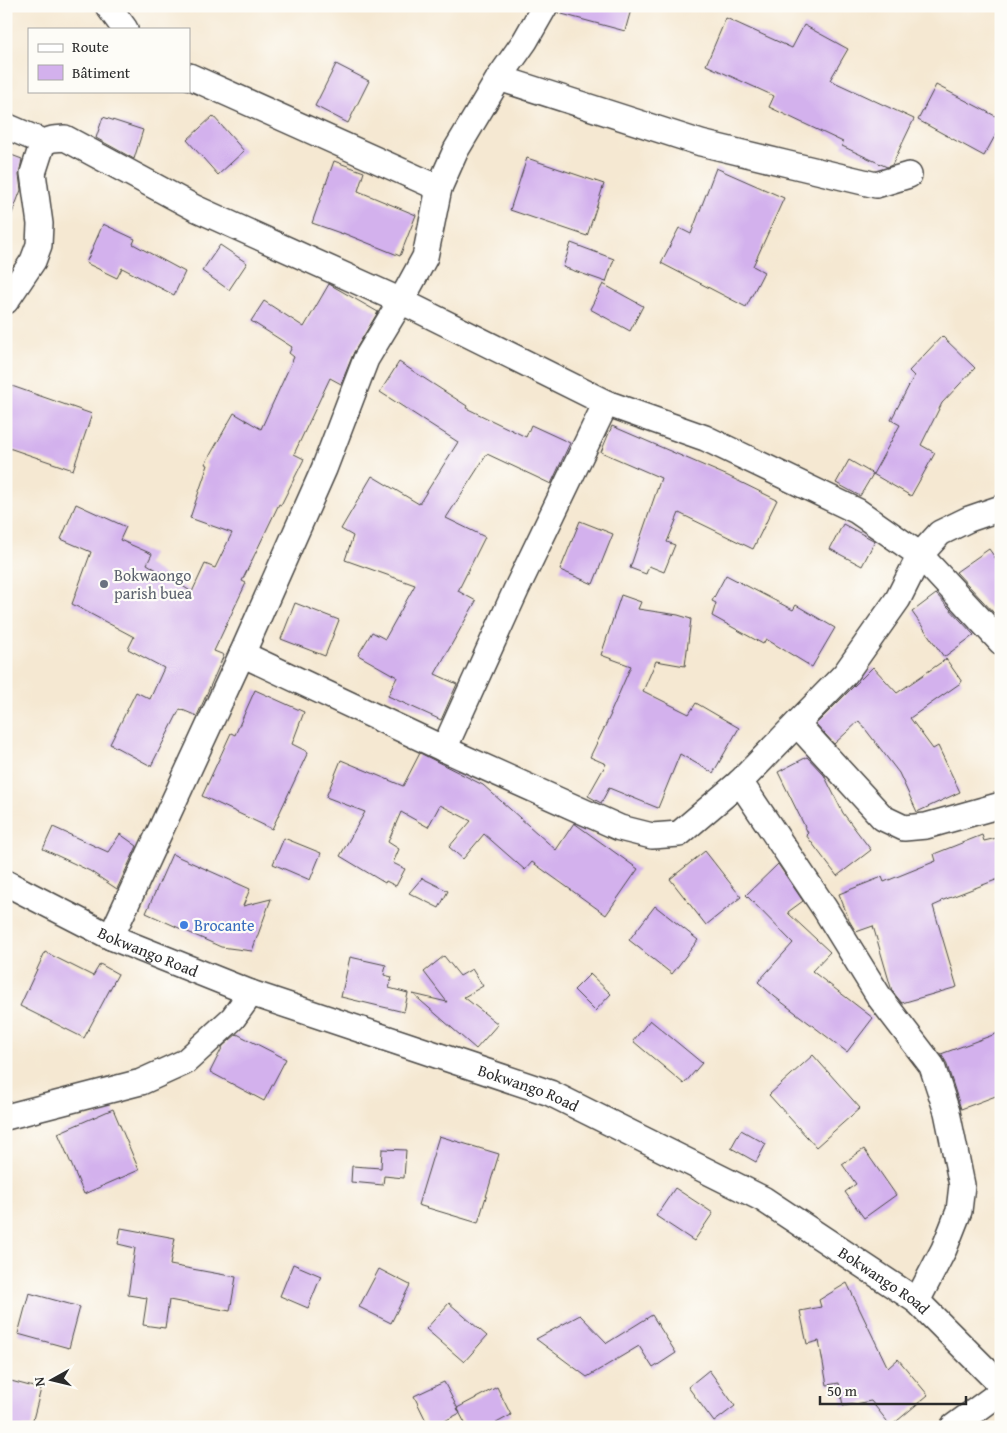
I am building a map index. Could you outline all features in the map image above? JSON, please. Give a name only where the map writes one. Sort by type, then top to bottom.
[{"type":"street","points":[[108,6],[123,28]]},
{"type":"street","points":[[111,937],[242,654],[324,469],[366,359],[425,257],[440,188],[456,150],[499,78],[526,41],[545,6]]},
{"type":"street","points":[[190,76],[440,188]]},
{"type":"street","points":[[499,78],[701,143],[876,185],[909,176]]},
{"type":"street","points":[[6,126],[43,142],[65,138],[195,208],[401,301],[606,402],[705,438],[857,511],[920,555],[1001,642]]},
{"type":"street","points":[[6,301],[33,260],[39,244],[40,224],[33,173],[43,142]]},
{"type":"street","points":[[444,749],[516,590],[606,402]]},
{"type":"street","points":[[242,654],[444,749],[620,828],[652,836],[679,834],[740,782],[845,674],[898,599],[920,555],[940,533],[970,519],[1001,508]]},
{"type":"street","points":[[797,724],[883,818],[904,828],[926,826],[1001,805]]},
{"type":"street","points":[[740,782],[825,909],[880,998],[932,1066],[947,1112],[962,1185],[959,1211],[944,1249],[917,1301]]},
{"type":"street","name":"Bokwango Road","points":[[6,883],[111,937],[251,993],[550,1093],[763,1199],[917,1301],[1001,1385]]},
{"type":"street","points":[[6,1117],[141,1082],[184,1062],[233,1018],[251,993]]},
{"type":"street","points":[[953,1427],[1001,1392]]},
{"type":"building","points":[[559,6],[632,6],[625,31],[558,13]]},
{"type":"building","points":[[726,18],[792,48],[804,25],[848,49],[830,80],[914,119],[892,165],[887,167],[842,146],[843,142],[769,107],[774,96],[706,65]]},
{"type":"building","points":[[336,64],[369,81],[348,123],[315,106]]},
{"type":"building","points":[[936,85],[1001,119],[1001,125],[984,156],[918,120]]},
{"type":"building","points":[[213,116],[244,151],[218,175],[187,140]]},
{"type":"building","points":[[103,117],[143,130],[134,159],[96,138]]},
{"type":"building","points":[[6,153],[22,159],[19,175],[21,190],[8,224],[6,224]]},
{"type":"building","points":[[527,158],[604,184],[587,236],[510,210]]},
{"type":"building","points":[[334,161],[364,172],[358,191],[416,215],[400,256],[343,233],[312,223]]},
{"type":"building","points":[[716,168],[784,198],[753,266],[764,272],[746,307],[661,263],[679,228],[691,234]]},
{"type":"building","points":[[103,224],[135,239],[133,244],[185,272],[174,295],[122,268],[117,278],[86,263]]},
{"type":"building","points":[[571,243],[614,259],[606,282],[563,267]]},
{"type":"building","points":[[220,245],[247,263],[229,290],[202,271]]},
{"type":"building","points":[[329,284],[378,312],[354,352],[341,384],[330,378],[294,454],[304,459],[281,505],[279,504],[242,581],[246,583],[214,651],[224,655],[197,716],[180,709],[151,766],[110,744],[136,692],[150,699],[164,668],[128,649],[134,637],[72,604],[91,552],[61,539],[76,504],[126,527],[120,540],[152,554],[147,564],[192,592],[205,564],[215,568],[232,533],[190,518],[208,465],[205,464],[234,413],[261,429],[294,357],[289,353],[292,347],[251,321],[264,301],[304,327]]},
{"type":"building","points":[[603,284],[643,306],[630,331],[590,309]]},
{"type":"building","points":[[942,336],[975,368],[942,403],[921,445],[935,453],[911,496],[873,474],[900,425],[891,420],[914,376],[909,371]]},
{"type":"building","points":[[399,362],[467,406],[466,408],[526,437],[531,425],[570,443],[551,484],[487,454],[446,518],[485,537],[458,591],[476,601],[435,674],[457,684],[441,720],[388,696],[397,677],[358,655],[372,632],[385,639],[415,585],[345,560],[353,536],[341,529],[372,476],[419,504],[458,442],[380,392]]},
{"type":"building","points":[[6,384],[92,414],[73,470],[6,447]]},
{"type":"building","points":[[612,426],[728,476],[777,500],[753,549],[679,513],[667,542],[675,545],[664,572],[649,566],[646,574],[630,568],[661,478],[601,452]]},
{"type":"building","points":[[849,460],[873,474],[860,496],[836,483]]},
{"type":"building","points":[[580,521],[613,534],[593,584],[560,570]]},
{"type":"building","points":[[843,524],[875,541],[862,566],[830,549]]},
{"type":"building","points":[[989,549],[1001,566],[1001,609],[994,613],[956,572]]},
{"type":"building","points":[[726,575],[793,610],[796,605],[835,628],[812,667],[766,639],[763,644],[712,616],[716,603],[712,601]]},
{"type":"building","points":[[936,594],[974,635],[944,657],[912,612]]},
{"type":"building","points":[[621,595],[641,602],[638,609],[678,615],[691,619],[685,666],[656,661],[643,691],[689,714],[696,703],[739,728],[713,773],[680,754],[658,808],[609,788],[601,803],[588,796],[606,764],[590,757],[631,666],[601,655]]},
{"type":"building","points":[[295,603],[339,620],[325,656],[281,639]]},
{"type":"building","points":[[946,659],[962,682],[910,718],[933,749],[938,746],[960,792],[917,812],[899,773],[859,721],[834,744],[816,724],[873,667],[897,693]]},
{"type":"building","points":[[255,690],[304,712],[292,744],[308,752],[272,829],[202,796],[231,733],[235,735]]},
{"type":"building","points":[[420,753],[483,785],[556,850],[574,823],[638,869],[606,915],[532,862],[525,870],[484,834],[463,859],[449,847],[471,821],[440,805],[428,827],[401,812],[388,842],[399,849],[393,863],[405,869],[396,886],[386,881],[385,883],[340,856],[365,812],[326,797],[341,760],[403,786]]},
{"type":"building","points":[[807,757],[824,775],[843,813],[871,850],[837,876],[806,835],[808,833],[778,772]]},
{"type":"building","points":[[53,827],[108,852],[120,834],[137,846],[117,889],[90,871],[43,849]]},
{"type":"building","points":[[982,835],[984,841],[1001,837],[1001,878],[941,901],[933,906],[957,987],[902,1003],[892,991],[873,926],[856,932],[839,894],[882,877],[884,882],[936,861],[934,854]]},
{"type":"building","points":[[284,838],[321,853],[310,880],[273,864]]},
{"type":"building","points":[[705,851],[741,897],[706,925],[670,879]]},
{"type":"building","points":[[172,854],[250,889],[243,906],[271,899],[252,951],[221,947],[146,913]]},
{"type":"building","points":[[778,864],[803,901],[788,912],[789,914],[830,952],[812,971],[873,1018],[847,1052],[758,982],[793,943],[746,895]]},
{"type":"building","points":[[422,878],[448,891],[439,908],[409,893]]},
{"type":"building","points":[[655,906],[698,940],[672,974],[629,940]]},
{"type":"building","points":[[45,952],[93,976],[100,964],[118,974],[84,1038],[20,1006]]},
{"type":"building","points":[[444,956],[460,976],[472,969],[483,986],[464,997],[498,1024],[476,1049],[413,994],[447,1002],[424,972]]},
{"type":"building","points":[[350,957],[386,965],[384,975],[392,977],[389,988],[408,993],[404,1012],[341,997]]},
{"type":"building","points":[[590,974],[611,994],[595,1011],[574,990]]},
{"type":"building","points":[[650,1020],[702,1063],[684,1084],[633,1041]]},
{"type":"building","points":[[1001,1032],[1001,1094],[961,1109],[946,1062],[941,1054]]},
{"type":"building","points":[[237,1034],[286,1059],[264,1101],[210,1072],[223,1046]]},
{"type":"building","points":[[813,1055],[860,1108],[816,1147],[769,1095]]},
{"type":"building","points":[[113,1109],[139,1170],[84,1194],[58,1133]]},
{"type":"building","points":[[741,1130],[766,1144],[756,1162],[731,1148]]},
{"type":"building","points":[[439,1136],[499,1154],[478,1223],[418,1205]]},
{"type":"building","points":[[382,1149],[406,1150],[404,1178],[384,1176],[383,1185],[351,1182],[352,1166],[381,1168]]},
{"type":"building","points":[[864,1149],[896,1195],[864,1218],[845,1192],[856,1184],[842,1164]]},
{"type":"building","points":[[675,1188],[713,1213],[694,1241],[656,1216]]},
{"type":"building","points":[[121,1228],[175,1238],[170,1265],[236,1277],[230,1311],[169,1300],[165,1328],[143,1325],[147,1298],[128,1295],[135,1248],[118,1244]]},
{"type":"building","points":[[293,1264],[321,1276],[308,1308],[280,1296]]},
{"type":"building","points":[[379,1269],[410,1285],[391,1323],[359,1307]]},
{"type":"building","points":[[847,1283],[888,1368],[898,1359],[928,1395],[891,1426],[871,1401],[843,1406],[839,1383],[827,1385],[819,1341],[807,1344],[800,1311],[821,1307],[819,1300]]},
{"type":"building","points":[[29,1293],[80,1307],[69,1348],[18,1334]]},
{"type":"building","points":[[449,1303],[487,1336],[464,1362],[426,1329]]},
{"type":"building","points":[[580,1315],[607,1343],[652,1315],[676,1353],[653,1368],[639,1346],[587,1377],[536,1339]]},
{"type":"building","points":[[709,1370],[735,1406],[714,1422],[688,1387]]},
{"type":"building","points":[[11,1381],[41,1389],[31,1427],[6,1427],[6,1398]]},
{"type":"building","points":[[444,1382],[460,1413],[433,1427],[429,1427],[414,1396]]},
{"type":"building","points":[[497,1387],[511,1415],[489,1427],[467,1427],[457,1408]]},
{"type":"place","name":"Bokwaongo parish buea","points":[[104,584]]},
{"type":"place","name":"Brocante","points":[[184,925]]}]
